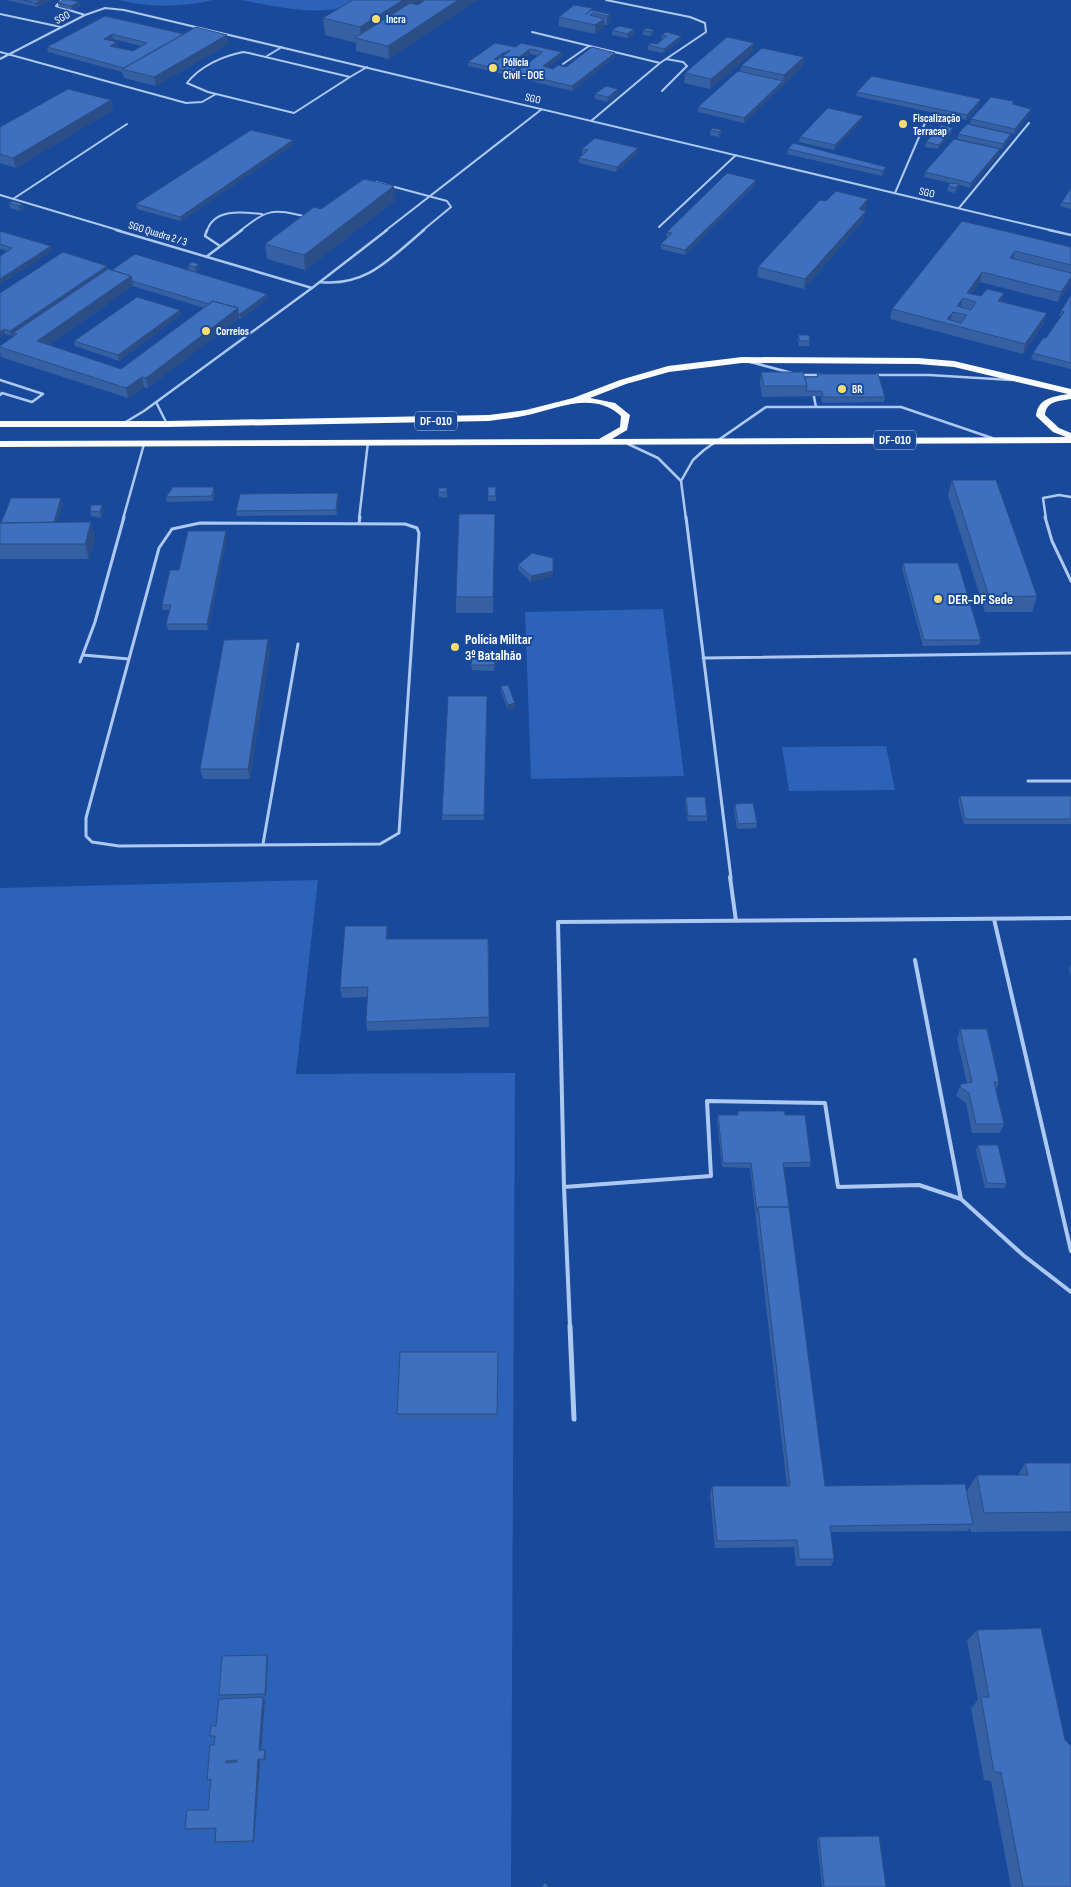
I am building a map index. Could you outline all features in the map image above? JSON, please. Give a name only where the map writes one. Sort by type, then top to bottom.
[{"type":"main road","name":"DF-010","points":[[0,424],[455,420],[526,413],[576,400],[623,382],[668,370],[742,360],[918,361],[954,364],[1071,394]]},
{"type":"main road","points":[[1071,394],[1049,400],[1041,408],[1040,416],[1056,430],[1071,438]]},
{"type":"main road","points":[[576,400],[603,400],[618,406],[626,415],[624,428],[602,441]]},
{"type":"main road","name":"DF-010","points":[[0,444],[996,440],[1071,438]]},
{"type":"lane","points":[[62,0],[56,6],[85,15]]},
{"type":"lane","points":[[591,121],[666,58],[706,32],[705,24],[690,16],[606,0]]},
{"type":"lane","name":"SGO","points":[[0,59],[85,15],[105,8],[124,10],[1071,235]]},
{"type":"lane","points":[[0,14],[61,27]]},
{"type":"lane","points":[[532,32],[660,63]]},
{"type":"lane","points":[[563,64],[589,46]]},
{"type":"lane","points":[[266,57],[282,47]]},
{"type":"lane","points":[[0,52],[186,103],[202,102],[216,94]]},
{"type":"lane","points":[[350,77],[243,52],[229,55],[188,81],[189,85],[216,94],[294,112],[367,67]]},
{"type":"lane","points":[[662,91],[687,66],[683,62],[666,58]]},
{"type":"lane","points":[[123,424],[320,282],[542,109]]},
{"type":"lane","points":[[895,193],[924,123]]},
{"type":"lane","points":[[959,208],[1028,123]]},
{"type":"lane","points":[[13,199],[127,124]]},
{"type":"lane","points":[[659,227],[736,155]]},
{"type":"lane","points":[[320,282],[350,284],[374,272],[451,207],[447,201],[384,184],[371,183]]},
{"type":"lane","name":"SGO Quadra 2 / 3","points":[[0,195],[312,288]]},
{"type":"lane","points":[[220,246],[205,236],[207,228],[220,216],[239,210],[262,214]]},
{"type":"lane","points":[[206,256],[262,214],[271,210],[308,217]]},
{"type":"lane","points":[[742,360],[810,375],[829,375]]},
{"type":"lane","points":[[810,375],[816,407]]},
{"type":"lane","points":[[868,375],[929,375],[1021,380]]},
{"type":"lane","points":[[0,380],[43,394],[32,402],[2,393],[0,395]]},
{"type":"lane","points":[[156,402],[166,424]]},
{"type":"lane","points":[[681,481],[693,460],[766,407],[901,407],[996,440]]},
{"type":"lane","points":[[619,441],[646,448],[669,464],[681,481],[736,921]]},
{"type":"lane","points":[[359,523],[368,442]]},
{"type":"lane","points":[[80,662],[95,622],[144,443]]},
{"type":"lane","points":[[1071,497],[1059,495],[1043,498],[1043,510],[1054,550],[1071,582]]},
{"type":"lane","points":[[200,523],[359,523],[405,524],[417,528],[419,533],[399,833],[380,844],[119,846],[92,842],[86,836],[86,818],[159,548],[172,529],[200,523]]},
{"type":"lane","points":[[263,844],[298,644]]},
{"type":"lane","points":[[703,658],[1071,654]]},
{"type":"lane","points":[[83,655],[129,659]]},
{"type":"lane","points":[[1028,781],[1071,781]]},
{"type":"lane","points":[[994,918],[1071,1250]]},
{"type":"lane","points":[[574,1419],[564,1186],[558,922],[1071,918]]},
{"type":"lane","points":[[915,960],[960,1199]]},
{"type":"lane","points":[[564,1186],[711,1176],[707,1101],[825,1103],[838,1186],[919,1185],[960,1199],[1023,1255],[1071,1292]]},
{"type":"shaded area","points":[[119,0],[213,0],[166,6]]},
{"type":"shaded area","points":[[241,0],[365,0],[350,6],[334,9],[304,10],[288,9]]},
{"type":"shaded area","points":[[663,609],[684,776],[531,779],[525,612]]},
{"type":"shaded area","points":[[886,746],[895,790],[789,791],[782,747]]},
{"type":"shaded area","points":[[318,880],[296,1074],[515,1073],[511,1887],[0,1887],[0,888]]},
{"type":"building","points":[[23,0],[41,0],[36,3]]},
{"type":"building","points":[[63,0],[79,2],[71,6],[58,3]]},
{"type":"building","points":[[353,0],[403,0],[360,27],[323,18]]},
{"type":"building","points":[[425,0],[458,0],[388,46],[355,38],[410,3],[418,5]]},
{"type":"building","points":[[574,5],[592,8],[585,15],[591,10],[610,14],[607,16],[593,13],[590,15],[604,19],[595,25],[559,17]]},
{"type":"building","points":[[105,16],[184,34],[124,68],[47,47]],"holes":[[[112,34],[147,43],[133,51],[110,46],[117,42],[104,39]]]},
{"type":"building","points":[[619,26],[634,29],[627,34],[612,30]]},
{"type":"building","points":[[196,27],[227,35],[154,77],[122,69]]},
{"type":"building","points":[[646,28],[654,30],[651,32],[643,30]]},
{"type":"building","points":[[666,32],[681,36],[664,49],[648,45],[651,43],[657,44],[667,36],[662,35]]},
{"type":"building","points":[[727,37],[754,43],[711,79],[685,73]]},
{"type":"building","name":"Pólícia Civil - DOE","points":[[495,43],[516,47],[521,43],[562,52],[543,66],[553,69],[558,65],[566,67],[592,47],[615,53],[572,86],[468,62]],"holes":[[[530,49],[543,52],[520,69],[507,66]],[[511,50],[497,60],[494,59],[503,53]]]},
{"type":"building","points":[[762,48],[804,57],[784,75],[741,66]]},
{"type":"building","points":[[738,71],[783,81],[744,118],[698,107]]},
{"type":"building","points":[[872,76],[981,99],[967,115],[857,92]]},
{"type":"building","points":[[606,86],[618,89],[608,97],[595,94]]},
{"type":"building","points":[[68,89],[111,100],[13,158],[0,154],[0,127]]},
{"type":"building","points":[[991,97],[1012,101],[1014,102],[1012,104],[1031,109],[1015,129],[971,119]]},
{"type":"building","points":[[828,108],[863,116],[835,145],[800,137]]},
{"type":"building","points":[[967,124],[1011,134],[1003,144],[958,134]]},
{"type":"building","points":[[941,125],[953,128],[939,145],[926,142]]},
{"type":"building","points":[[713,128],[722,130],[719,132],[710,130]]},
{"type":"building","points":[[251,130],[293,140],[180,217],[136,204]]},
{"type":"building","points":[[595,138],[638,148],[617,167],[579,158],[588,150],[582,149]]},
{"type":"building","points":[[954,139],[1000,149],[971,183],[925,172]]},
{"type":"building","points":[[793,143],[886,167],[883,171],[788,149]]},
{"type":"building","points":[[727,173],[756,180],[685,250],[661,244],[672,233],[667,232]]},
{"type":"building","points":[[364,179],[394,186],[304,255],[265,244],[314,207],[321,209]]},
{"type":"building","points":[[951,183],[959,184],[956,188],[948,186]]},
{"type":"building","points":[[1071,188],[1071,204],[1062,202]]},
{"type":"building","points":[[836,191],[868,199],[859,209],[866,211],[805,279],[758,267],[820,200],[826,201]]},
{"type":"building","points":[[12,201],[23,204],[19,206],[9,203]]},
{"type":"building","points":[[962,221],[1071,247],[1071,265],[1015,251],[1010,258],[1071,273],[1071,277],[1061,292],[982,272],[967,293],[981,296],[987,289],[1004,293],[998,301],[1047,313],[1025,344],[892,309]],"holes":[[[963,298],[976,302],[971,310],[957,306]],[[953,312],[967,315],[961,323],[947,319]]]},
{"type":"building","points":[[0,231],[51,246],[0,279],[0,256],[12,248],[0,244]]},
{"type":"building","points":[[63,252],[107,266],[10,331],[4,329],[0,332],[0,293]]},
{"type":"building","points":[[135,254],[267,294],[240,314],[238,313],[238,308],[213,301],[209,304],[132,281],[131,276],[112,270]]},
{"type":"building","points":[[192,262],[199,264],[195,267],[188,265]]},
{"type":"building","points":[[108,269],[131,276],[37,341],[121,369],[213,301],[238,308],[146,378],[142,377],[126,388],[0,347],[17,334],[13,333]]},
{"type":"building","points":[[1070,296],[1071,363],[1033,353],[1064,312],[1061,311]]},
{"type":"building","points":[[137,297],[180,310],[118,355],[74,341]]},
{"type":"building","points":[[798,335],[809,335],[810,341],[800,341]]},
{"type":"building","points":[[761,372],[803,372],[807,386],[764,386]]},
{"type":"building","name":"BR","points":[[817,374],[878,374],[885,397],[823,397],[822,391],[806,391],[805,377],[818,377]]},
{"type":"building","points":[[952,480],[996,480],[1037,596],[989,597]]},
{"type":"building","points":[[173,487],[214,487],[212,496],[166,497]]},
{"type":"building","points":[[488,487],[496,487],[495,496],[488,496]]},
{"type":"building","points":[[439,488],[447,488],[447,492],[438,492]]},
{"type":"building","points":[[338,493],[336,510],[236,511],[240,494]]},
{"type":"building","points":[[11,498],[61,498],[54,522],[1,523]]},
{"type":"building","points":[[91,505],[102,505],[100,512],[90,511]]},
{"type":"building","points":[[459,514],[495,514],[493,597],[456,597]]},
{"type":"building","points":[[91,522],[85,544],[0,544],[0,523]]},
{"type":"building","points":[[188,531],[226,531],[207,624],[166,624],[171,605],[162,605],[170,570],[179,570]]},
{"type":"building","points":[[532,553],[553,558],[553,571],[531,576],[518,565]]},
{"type":"building","name":"DER-DF Sede","points":[[903,563],[958,563],[981,640],[924,640]]},
{"type":"building","points":[[268,639],[248,769],[200,769],[224,640]]},
{"type":"building","points":[[477,654],[498,654],[494,665],[471,665],[472,659],[477,659]]},
{"type":"building","points":[[508,685],[515,703],[508,705],[501,686]]},
{"type":"building","points":[[448,696],[487,696],[484,815],[442,815]]},
{"type":"building","points":[[960,796],[1071,796],[1071,819],[965,819]]},
{"type":"building","points":[[686,797],[705,797],[707,816],[688,816]]},
{"type":"building","points":[[753,803],[757,823],[738,824],[735,804]]},
{"type":"building","points":[[345,926],[387,926],[386,939],[488,939],[489,1017],[366,1022],[368,987],[340,988]]},
{"type":"building","points":[[960,1029],[987,1029],[999,1082],[994,1082],[1004,1124],[976,1124],[969,1093],[960,1087],[961,1084],[972,1082]]},
{"type":"building","points":[[738,1111],[784,1111],[785,1115],[805,1115],[811,1162],[783,1163],[789,1207],[758,1207],[757,1212],[751,1163],[723,1163],[718,1115],[738,1115]]},
{"type":"building","points":[[978,1145],[998,1145],[1007,1184],[987,1183]]},
{"type":"building","points":[[758,1207],[789,1207],[825,1486],[965,1484],[973,1524],[830,1526],[834,1559],[799,1559],[797,1540],[717,1541],[712,1486],[790,1486]]},
{"type":"building","points":[[400,1352],[498,1352],[497,1414],[397,1414]]},
{"type":"building","points":[[1025,1463],[1071,1463],[1071,1512],[984,1513],[977,1475],[1028,1475]]},
{"type":"building","points":[[1041,1628],[1065,1740],[1071,1746],[1071,1887],[1023,1887],[1001,1772],[994,1772],[981,1697],[989,1697],[977,1630]]},
{"type":"building","points":[[267,1655],[265,1694],[219,1695],[222,1656]]},
{"type":"building","points":[[263,1697],[259,1750],[265,1750],[264,1759],[258,1759],[253,1841],[215,1842],[216,1828],[185,1829],[187,1810],[208,1810],[211,1779],[207,1780],[210,1745],[214,1745],[215,1736],[210,1736],[211,1726],[216,1726],[219,1699]],"holes":[[[237,1760],[237,1762],[226,1763],[226,1761]]]},
{"type":"building","points":[[879,1836],[886,1887],[824,1887],[819,1837]]},
{"type":"building","points":[[545,1883],[549,1887],[541,1887]]},
{"type":"place","name":"Incra","points":[[376,19]]},
{"type":"place","name":"Pólícia Civil - DOE","points":[[493,68]]},
{"type":"place","name":"Fiscalização Terracap","points":[[903,124]]},
{"type":"place","name":"Correios","points":[[206,331]]},
{"type":"place","name":"BR","points":[[842,389]]},
{"type":"place","name":"DER-DF Sede","points":[[938,599]]},
{"type":"place","name":"Polícia Militar 3º Batalhão","points":[[455,647]]}]
